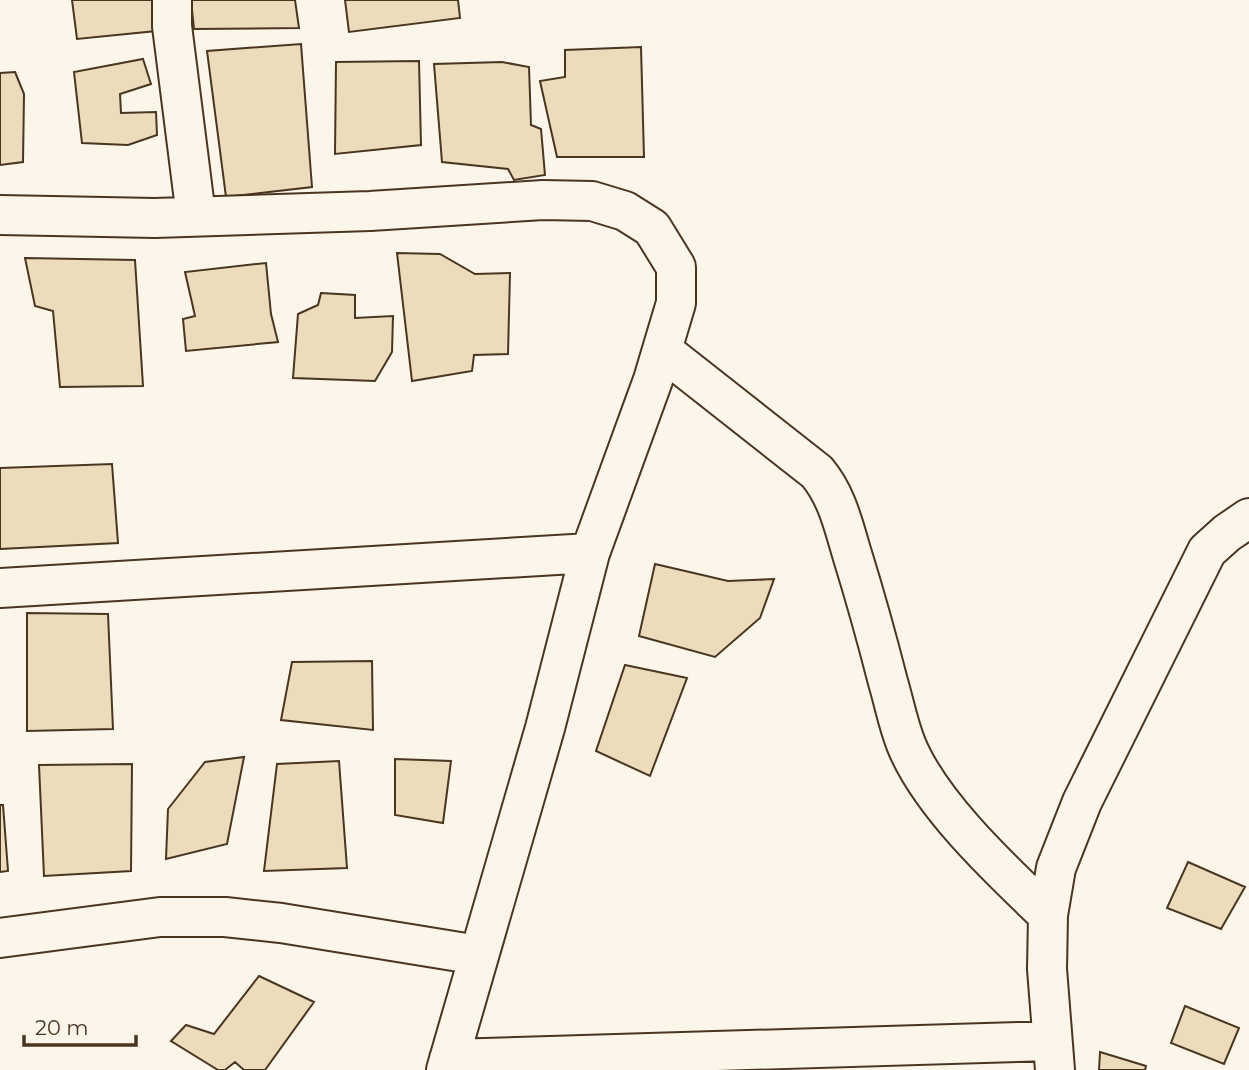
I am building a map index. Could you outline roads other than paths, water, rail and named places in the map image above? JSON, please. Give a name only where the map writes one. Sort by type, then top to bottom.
[{"type":"street","points":[[172,0],[172,26],[196,216]]},
{"type":"street","points":[[0,215],[155,218],[370,211],[543,200],[592,201],[625,211],[652,229],[676,267],[676,303],[590,553],[545,728],[447,1064],[1053,1055],[1047,969],[1048,915],[1056,868],[1082,802],[1169,624],[1208,551],[1227,533],[1249,518]]},
{"type":"street","points":[[662,350],[817,472],[830,487],[856,565],[905,742],[919,772],[932,792],[980,846],[1048,915]]},
{"type":"street","points":[[0,587],[590,553]]},
{"type":"street","points":[[0,938],[160,917],[225,917],[281,923],[478,956]]}]
